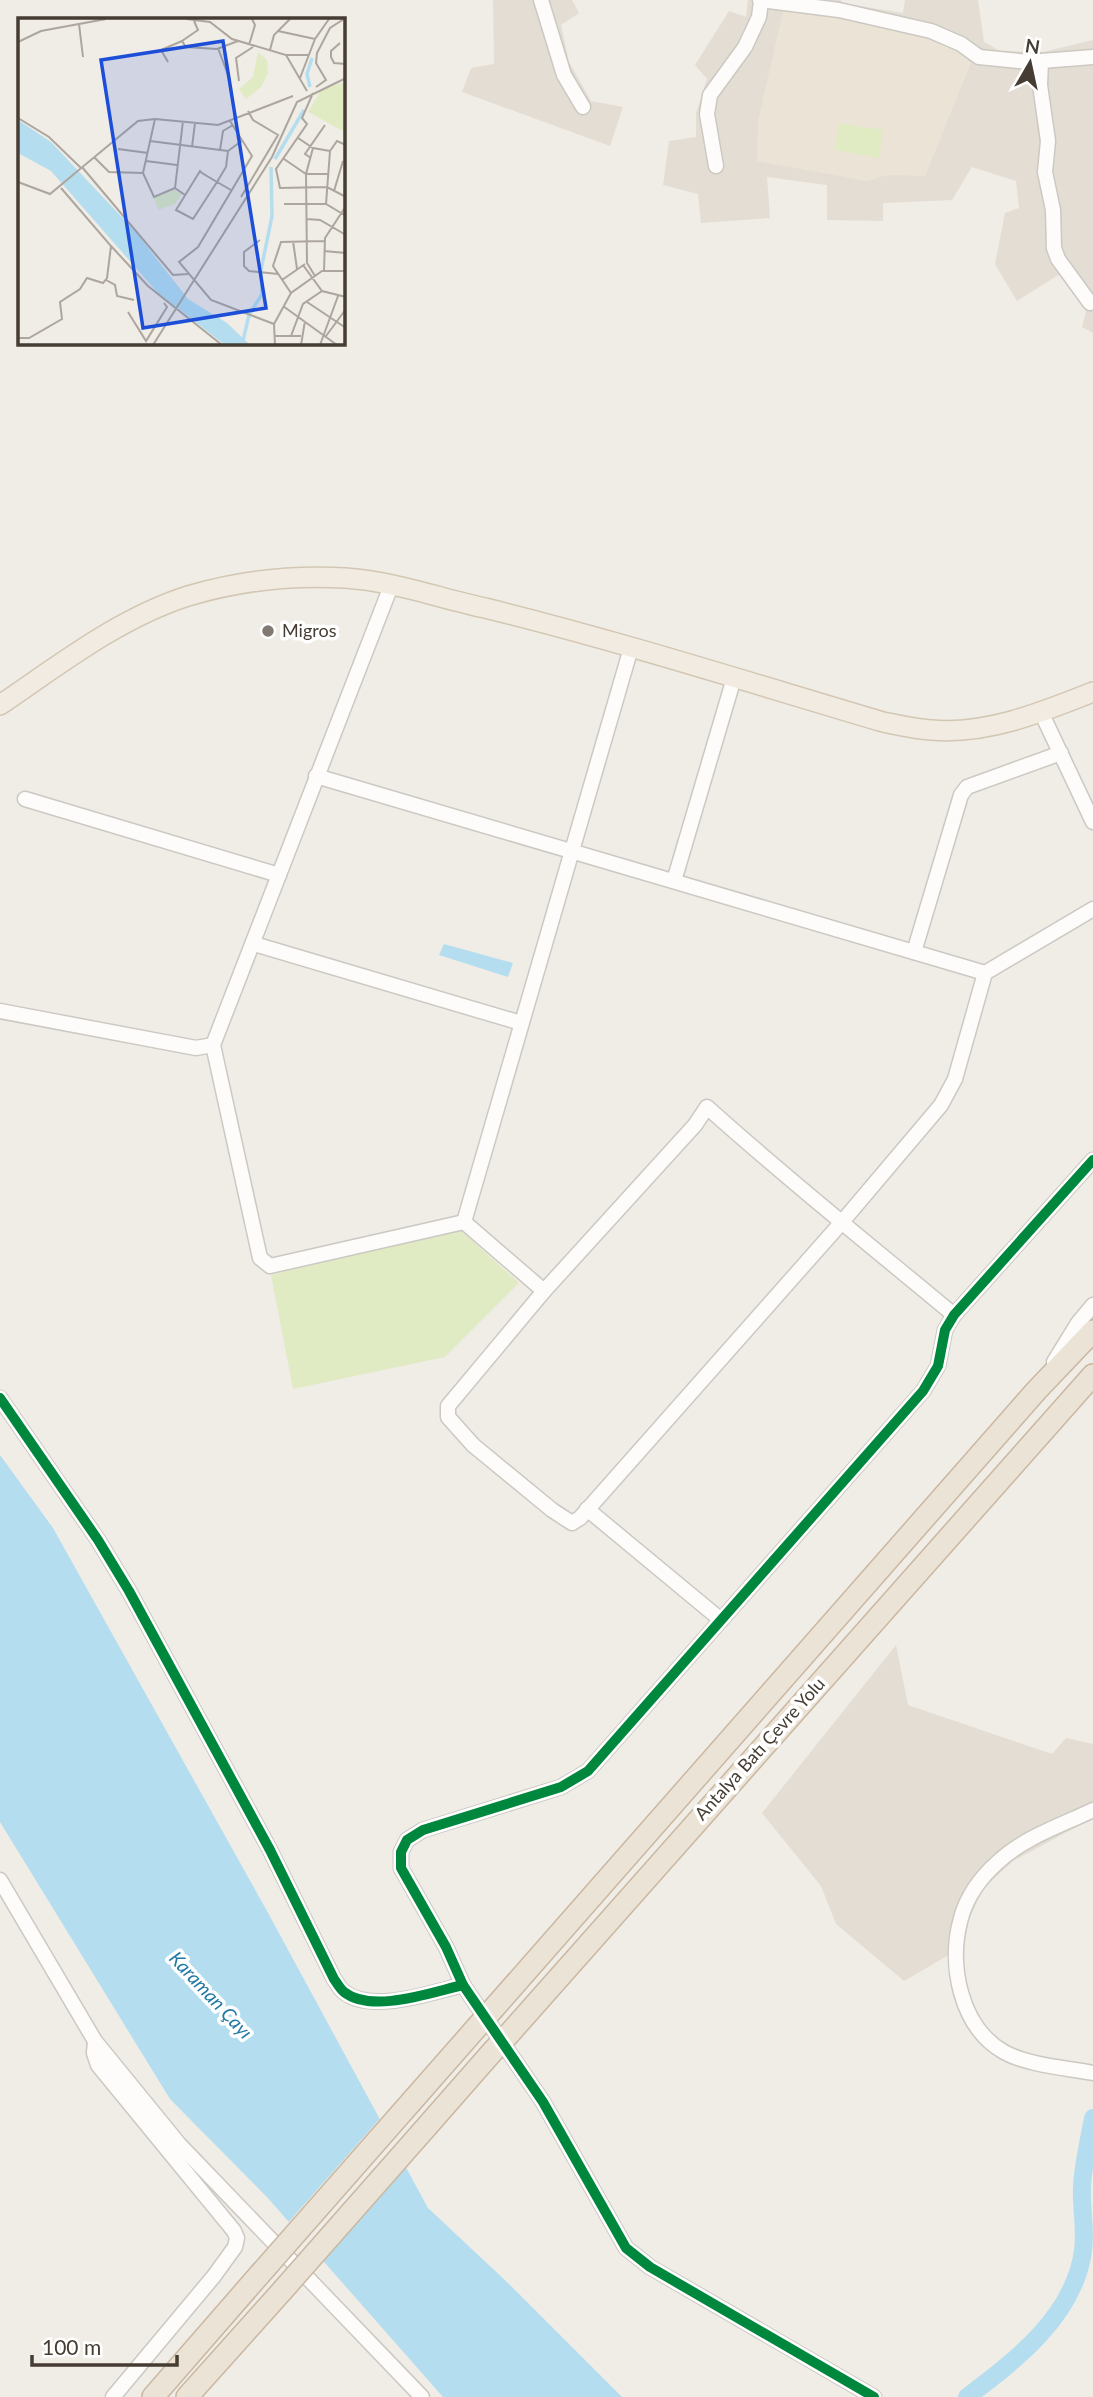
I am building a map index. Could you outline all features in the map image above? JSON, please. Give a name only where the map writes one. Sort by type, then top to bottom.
[{"type":"highway","points":[[153,2397],[1036,1391],[1093,1331]]},
{"type":"highway","name":"Antalya Batı Çevre Yolu","points":[[187,2397],[1093,1375]]},
{"type":"main road","points":[[0,705],[100,638],[146,613],[187,596],[235,585],[292,577],[347,578],[391,586],[529,619],[883,722],[932,730],[969,729],[1041,712],[1093,692]]},
{"type":"street","points":[[541,0],[564,75],[583,107]]},
{"type":"street","points":[[716,166],[707,114],[710,95],[745,47],[758,17],[760,1],[839,10],[931,31],[961,44],[979,57],[1041,61],[1093,57]]},
{"type":"street","points":[[1041,61],[1040,85],[1048,141],[1045,172],[1053,209],[1054,248],[1058,259],[1090,303]]},
{"type":"street","points":[[391,586],[213,1045],[260,1258],[270,1266],[464,1222]]},
{"type":"street","points":[[464,1222],[631,648]]},
{"type":"street","points":[[674,881],[734,678]]},
{"type":"street","points":[[1041,712],[1093,822]]},
{"type":"street","points":[[914,952],[961,796],[967,787],[1060,753]]},
{"type":"street","points":[[316,776],[985,973]]},
{"type":"street","points":[[25,799],[279,875]]},
{"type":"street","points":[[954,1315],[842,1222],[707,1107],[695,1125],[544,1291],[448,1406],[448,1417],[472,1445],[552,1510],[572,1522],[587,1509],[842,1222],[941,1105],[955,1079],[985,973],[1093,909]]},
{"type":"street","points":[[254,944],[521,1023]]},
{"type":"street","points":[[0,1011],[196,1048],[213,1045]]},
{"type":"street","points":[[874,2397],[650,2267],[626,2248],[543,2102],[463,1985],[446,1947],[401,1868],[401,1852],[407,1840],[423,1830],[561,1787],[588,1771],[923,1391],[938,1366],[945,1329],[954,1315],[1093,1160]]},
{"type":"street","points":[[464,1222],[544,1291]]},
{"type":"street","points":[[1036,1391],[1078,1323],[1093,1305]]},
{"type":"street","points":[[0,1398],[98,1540],[129,1591],[270,1850],[334,1979],[345,1993],[366,2000],[387,2002],[463,1985]]},
{"type":"street","points":[[587,1509],[721,1620]]},
{"type":"street","points":[[1091,2072],[1025,2060],[1004,2052],[985,2036],[971,2016],[962,1996],[957,1969],[961,1919],[970,1895],[983,1877],[1001,1859],[1033,1838],[1093,1810]]},
{"type":"street","points":[[0,1880],[95,2041],[179,2144],[422,2397]]},
{"type":"street","points":[[95,2041],[94,2053],[98,2065],[237,2238],[235,2247],[214,2276],[113,2397]]},
{"type":"shaded area","points":[[493,0],[572,0],[579,13],[561,25],[569,62],[591,101],[623,107],[610,146],[462,92],[471,68],[494,64]]},
{"type":"shaded area","points":[[748,0],[841,0],[841,3],[903,13],[905,0],[978,0],[984,42],[1000,51],[1043,52],[1093,40],[1093,333],[1082,327],[1087,307],[1060,274],[1017,301],[995,264],[1005,213],[1019,208],[1016,181],[972,167],[952,200],[883,203],[883,221],[827,220],[827,185],[767,177],[770,218],[701,223],[698,194],[663,185],[669,141],[696,137],[696,113],[707,79],[695,65],[729,11],[746,17]]},
{"type":"shaded area","points":[[784,7],[797,7],[928,34],[950,44],[971,63],[925,176],[888,175],[867,181],[757,161],[758,121]]},
{"type":"shaded area","points":[[896,1645],[908,1705],[1052,1754],[1066,1738],[1093,1744],[1093,1818],[1013,1861],[983,1889],[969,1919],[964,1946],[904,1981],[836,1924],[821,1886],[762,1813]]},
{"type":"green space","points":[[839,123],[883,130],[879,158],[834,150]]},
{"type":"green space","points":[[459,1229],[519,1283],[445,1357],[293,1389],[271,1275]]},
{"type":"water","points":[[444,944],[513,963],[508,977],[439,955]]},
{"type":"water","name":"Karaman Çayı","points":[[0,1455],[53,1528],[267,1911],[428,2208],[507,2282],[622,2397],[443,2397],[266,2196],[170,2099],[0,1822]]},
{"type":"pier","points":[[383,2115],[408,2163],[319,2262],[286,2225]]},
{"type":"waterway","points":[[967,2397],[1023,2352],[1055,2316],[1068,2296],[1083,2251],[1083,2178],[1093,2118]]},
{"type":"cycle path","points":[[874,2397],[650,2267],[626,2248],[543,2102],[463,1985],[446,1947],[401,1868],[401,1852],[407,1840],[423,1830],[561,1787],[588,1771],[923,1391],[938,1366],[945,1330],[954,1315],[1093,1160]]},
{"type":"cycle path","points":[[0,1398],[98,1540],[129,1591],[270,1850],[340,1988],[356,1998],[386,2001],[463,1985]]},
{"type":"place","name":"Migros","points":[[268,631]]}]
